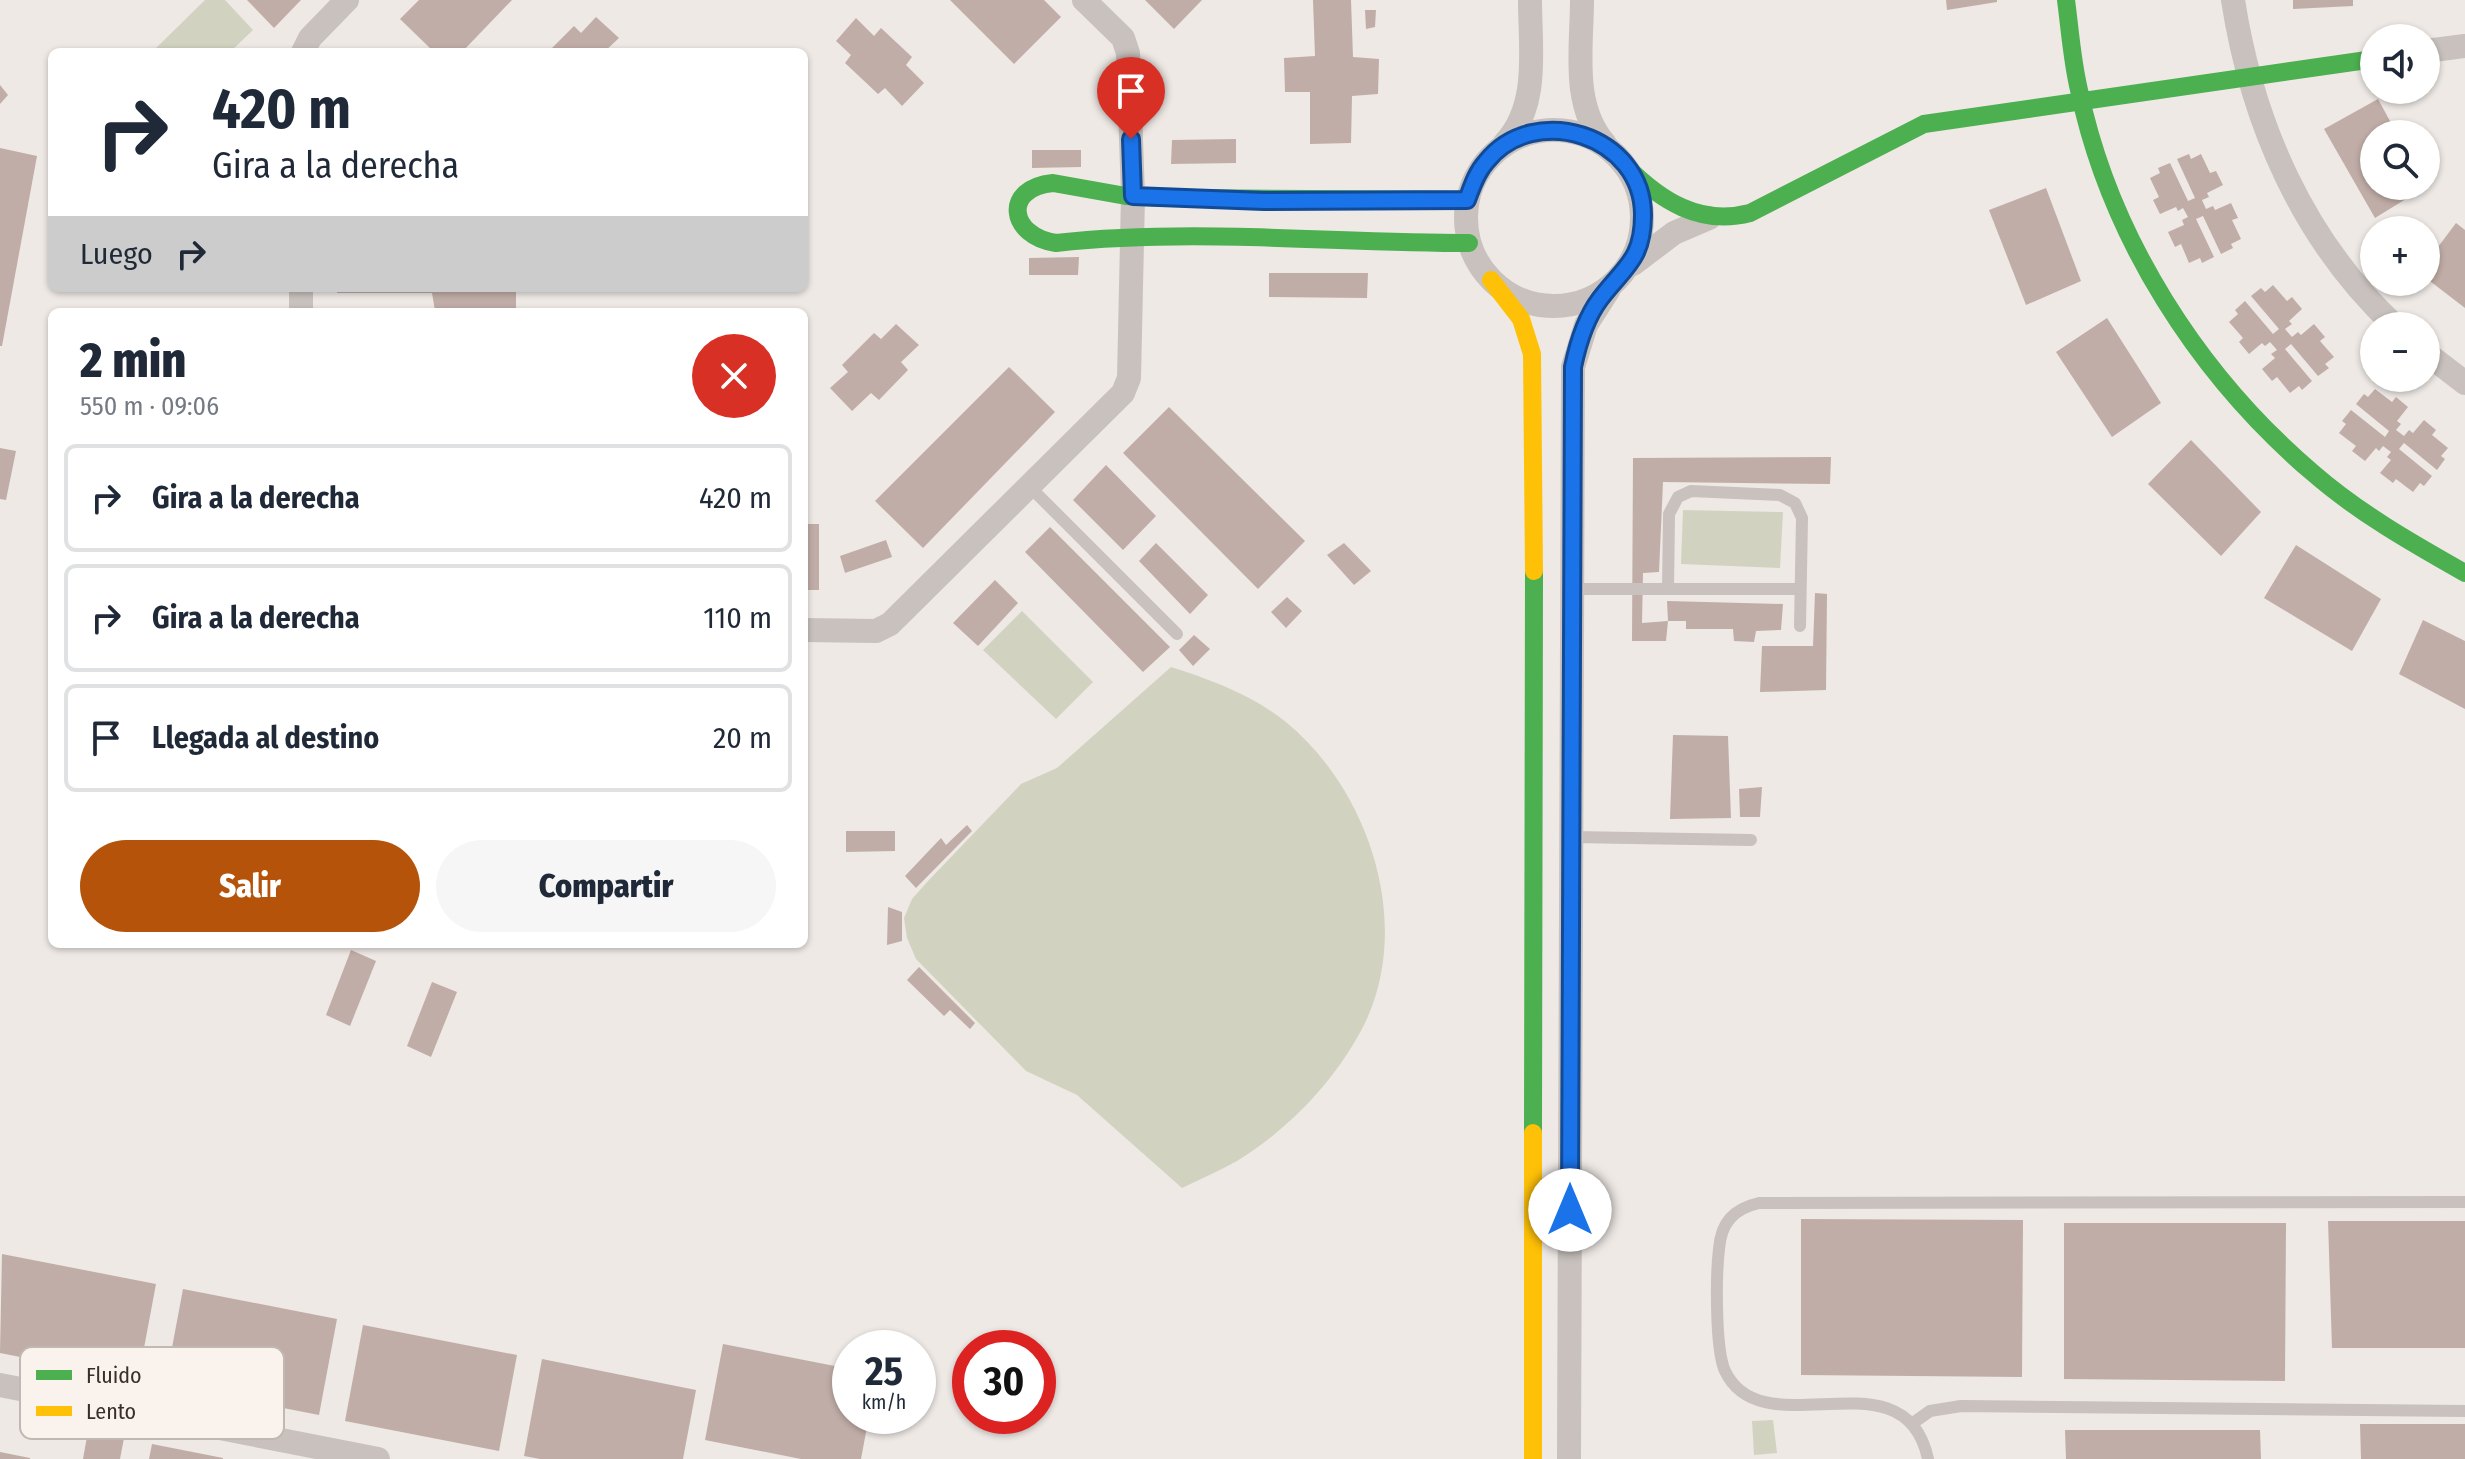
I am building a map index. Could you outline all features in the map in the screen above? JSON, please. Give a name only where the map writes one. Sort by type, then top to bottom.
[{"type":"street","points":[[305,48],[310,38],[347,0]]},
{"type":"street","points":[[808,630],[876,631],[890,624],[1123,393],[1129,378],[1133,235],[1128,53],[1123,38],[1084,0]]},
{"type":"street","points":[[1530,0],[1529,97],[1517,128],[1486,161],[1474,180],[1467,200],[1466,222],[1469,243],[1478,263],[1520,315],[1531,342],[1534,367],[1533,1459]]},
{"type":"street","points":[[1569,1459],[1573,367],[1586,325],[1634,258],[1642,235],[1643,211],[1637,187],[1594,129],[1582,97],[1582,0]]},
{"type":"street","points":[[2066,0],[2073,55],[2100,161],[2128,232],[2172,313],[2226,387],[2267,432],[2324,484],[2399,537],[2465,573]]},
{"type":"street","points":[[2233,0],[2248,76],[2274,153],[2312,224],[2360,289],[2382,312]]},
{"type":"street","points":[[2440,49],[2465,46]]},
{"type":"street","points":[[1502,146],[1522,135],[1544,130],[1567,131],[1590,137],[1662,198],[1709,218],[1732,218],[1750,213],[1924,124],[2360,61]]},
{"type":"street","points":[[1467,200],[1264,201],[1133,196],[1044,183],[1029,188],[1020,200],[1017,214],[1020,226],[1029,236],[1043,242],[1133,235],[1469,243]]},
{"type":"street","points":[[1264,201],[1264,237]]},
{"type":"street","points":[[1491,280],[1517,298],[1548,307],[1570,306],[1590,300],[1615,283],[1658,243],[1709,218]]},
{"type":"street","points":[[2440,364],[2465,383]]},
{"type":"street","points":[[0,1385],[20,1389]]},
{"type":"street","points":[[276,1439],[378,1459]]},
{"type":"lane","points":[[1029,486],[1177,634]]},
{"type":"lane","points":[[1668,589],[1669,514],[1678,497],[1691,491],[1780,495],[1795,503],[1802,518],[1800,626]]},
{"type":"lane","points":[[1572,589],[1800,589]]},
{"type":"lane","points":[[1572,837],[1751,840]]},
{"type":"lane","points":[[1928,1459],[1924,1440],[1913,1423],[1897,1410],[1872,1405],[1779,1405],[1754,1397],[1735,1386],[1724,1370],[1719,1349],[1718,1254],[1721,1232],[1729,1217],[1745,1206],[1759,1203],[2465,1202]]},
{"type":"lane","points":[[1913,1423],[1930,1411],[1961,1406],[2465,1411]]},
{"type":"green space","points":[[205,0],[225,0],[253,30],[234,48],[156,48]]},
{"type":"green space","points":[[1683,510],[1783,512],[1780,568],[1681,564]]},
{"type":"green space","points":[[1022,611],[1093,682],[1056,719],[983,650]]},
{"type":"green space","points":[[1171,667],[1216,683],[1259,704],[1286,722],[1315,750],[1340,784],[1360,821],[1375,861],[1383,903],[1385,945],[1378,986],[1364,1025],[1340,1065],[1310,1102],[1256,1148],[1230,1165],[1182,1188],[1077,1095],[1026,1071],[916,959],[907,938],[904,918],[912,899],[1021,784],[1057,768]]},
{"type":"green space","points":[[1773,1420],[1777,1453],[1754,1455],[1752,1421]]},
{"type":"building","points":[[247,0],[301,0],[274,28]]},
{"type":"building","points":[[419,0],[512,0],[466,48],[430,48],[400,19]]},
{"type":"building","points":[[950,0],[1044,0],[1061,17],[1014,64]]},
{"type":"building","points":[[1145,0],[1202,0],[1174,29]]},
{"type":"building","points":[[1313,0],[1351,0],[1353,57],[1379,59],[1378,94],[1352,96],[1351,143],[1310,144],[1310,92],[1285,92],[1284,58],[1315,56]]},
{"type":"building","points":[[1946,0],[1997,0],[1997,2],[1947,10]]},
{"type":"building","points":[[2293,0],[2353,0],[2353,6],[2293,9]]},
{"type":"building","points":[[1365,10],[1376,10],[1375,27],[1366,29]]},
{"type":"building","points":[[596,17],[619,38],[608,48],[552,48],[574,26],[581,33]]},
{"type":"building","points":[[856,18],[874,36],[881,28],[912,57],[906,65],[924,83],[902,106],[885,88],[878,94],[845,63],[851,55],[836,41]]},
{"type":"building","points":[[0,85],[8,95],[0,104]]},
{"type":"building","points":[[2369,104],[2381,104],[2389,120],[2360,120],[2360,192],[2324,129]]},
{"type":"building","points":[[1236,139],[1236,163],[1171,164],[1172,140]]},
{"type":"building","points":[[0,148],[37,156],[2,346],[0,346]]},
{"type":"building","points":[[1032,150],[1081,150],[1081,167],[1032,168]]},
{"type":"building","points":[[2189,154],[2191,159],[2201,154],[2210,173],[2216,171],[2223,185],[2207,193],[2209,197],[2202,200],[2206,209],[2213,206],[2215,210],[2231,203],[2238,218],[2232,220],[2241,239],[2221,254],[2203,216],[2196,219],[2214,257],[2202,263],[2200,258],[2189,263],[2181,244],[2175,247],[2168,232],[2184,225],[2182,220],[2188,217],[2183,208],[2178,211],[2176,207],[2160,214],[2153,200],[2159,197],[2150,178],[2160,173],[2158,168],[2170,163],[2188,201],[2195,198],[2177,159]]},
{"type":"building","points":[[2046,188],[2081,281],[2026,305],[1989,210]]},
{"type":"building","points":[[2365,200],[2404,200],[2378,216],[2374,216]]},
{"type":"building","points":[[2456,223],[2465,230],[2465,308],[2440,289],[2440,244]]},
{"type":"building","points":[[1079,257],[1078,275],[1029,275],[1029,258]]},
{"type":"building","points":[[1269,273],[1368,273],[1367,298],[1269,297]]},
{"type":"building","points":[[2273,285],[2287,301],[2292,297],[2302,309],[2285,329],[2292,337],[2298,332],[2301,335],[2314,324],[2325,337],[2320,341],[2334,357],[2325,364],[2329,368],[2318,376],[2291,344],[2285,349],[2312,381],[2302,390],[2299,386],[2290,393],[2277,377],[2272,381],[2262,369],[2275,358],[2271,354],[2277,350],[2270,342],[2265,346],[2262,343],[2249,354],[2239,342],[2243,338],[2229,322],[2238,314],[2235,310],[2245,301],[2273,334],[2279,329],[2251,296],[2261,288],[2265,292]]},
{"type":"building","points":[[516,292],[516,308],[434,308],[432,293],[337,293]]},
{"type":"building","points":[[2107,318],[2161,403],[2112,437],[2056,352]]},
{"type":"building","points":[[896,324],[919,345],[901,362],[908,370],[879,400],[871,393],[852,411],[830,388],[848,372],[842,365],[874,333],[881,339]]},
{"type":"building","points":[[1009,367],[1055,412],[923,548],[875,501]]},
{"type":"building","points":[[2372,392],[2379,392],[2392,402],[2396,397],[2408,407],[2397,421],[2401,424],[2396,430],[2404,436],[2409,430],[2413,433],[2424,420],[2436,430],[2432,435],[2448,448],[2441,456],[2445,459],[2437,470],[2404,443],[2399,449],[2432,476],[2424,486],[2420,483],[2413,492],[2396,479],[2393,483],[2380,473],[2391,460],[2387,457],[2391,452],[2383,446],[2379,451],[2376,448],[2365,461],[2352,451],[2356,446],[2339,433],[2346,424],[2342,421],[2351,410],[2385,437],[2389,431],[2356,404],[2364,394],[2368,397]]},
{"type":"building","points":[[1169,407],[1305,541],[1258,589],[1123,453]]},
{"type":"building","points":[[2191,440],[2261,512],[2221,556],[2148,484]]},
{"type":"building","points":[[0,448],[16,451],[6,500],[0,499]]},
{"type":"building","points":[[1831,457],[1830,484],[1663,482],[1659,572],[1643,573],[1642,623],[1668,621],[1666,641],[1632,641],[1633,458]]},
{"type":"building","points":[[1106,465],[1156,516],[1123,550],[1073,500]]},
{"type":"building","points":[[808,524],[819,524],[819,590],[808,590]]},
{"type":"building","points":[[1050,527],[1170,647],[1143,672],[1025,552]]},
{"type":"building","points":[[886,540],[892,557],[845,573],[840,556]]},
{"type":"building","points":[[1156,543],[1208,595],[1190,614],[1139,561]]},
{"type":"building","points":[[1344,543],[1371,571],[1354,585],[1327,555]]},
{"type":"building","points":[[2296,545],[2381,599],[2352,651],[2264,598]]},
{"type":"building","points":[[995,580],[1018,603],[978,646],[953,623]]},
{"type":"building","points":[[1815,593],[1827,594],[1826,690],[1760,692],[1762,646],[1813,646]]},
{"type":"building","points":[[1287,597],[1302,611],[1286,628],[1271,612]]},
{"type":"building","points":[[1667,601],[1783,604],[1781,630],[1756,631],[1754,642],[1734,641],[1733,629],[1686,629],[1686,621],[1668,621]]},
{"type":"building","points":[[2423,620],[2465,641],[2465,709],[2399,674]]},
{"type":"building","points":[[1194,635],[1210,649],[1193,666],[1179,650]]},
{"type":"building","points":[[1673,735],[1728,736],[1731,818],[1670,819]]},
{"type":"building","points":[[1762,787],[1760,817],[1740,817],[1739,789]]},
{"type":"building","points":[[967,825],[972,831],[916,888],[905,876],[941,838],[946,845]]},
{"type":"building","points":[[846,831],[895,831],[895,851],[846,852]]},
{"type":"building","points":[[888,907],[902,912],[902,941],[887,945]]},
{"type":"building","points":[[351,950],[376,961],[350,1026],[326,1015]]},
{"type":"building","points":[[919,967],[975,1023],[970,1029],[950,1010],[944,1016],[907,980]]},
{"type":"building","points":[[432,982],[457,992],[431,1057],[407,1046]]},
{"type":"building","points":[[1801,1219],[2023,1220],[2022,1377],[1801,1375]]},
{"type":"building","points":[[2328,1221],[2465,1221],[2465,1348],[2332,1348]]},
{"type":"building","points":[[2064,1223],[2286,1223],[2285,1381],[2064,1379]]},
{"type":"building","points":[[2,1254],[156,1284],[144,1347],[20,1347],[20,1357],[0,1353]]},
{"type":"building","points":[[183,1289],[337,1319],[319,1415],[284,1408],[284,1347],[172,1347]]},
{"type":"building","points":[[363,1325],[517,1355],[499,1451],[345,1421]]},
{"type":"building","points":[[723,1344],[832,1365],[832,1434],[866,1434],[861,1459],[801,1459],[705,1440]]},
{"type":"building","points":[[542,1359],[696,1390],[683,1459],[540,1459],[524,1456]]},
{"type":"building","points":[[2360,1424],[2465,1424],[2465,1459],[2361,1459]]},
{"type":"building","points":[[2065,1430],[2260,1430],[2261,1459],[2066,1459]]},
{"type":"building","points":[[87,1439],[124,1439],[120,1459],[83,1459]]},
{"type":"building","points":[[152,1444],[223,1458],[223,1459],[149,1459]]},
{"type":"building","points":[[0,1452],[30,1458],[30,1459],[0,1459]]},
{"type":"traffic: fast","points":[[2066,0],[2079,90],[2093,145],[2113,199],[2165,301],[2197,348],[2271,435],[2313,473],[2367,514],[2465,573]]},
{"type":"traffic: fast","points":[[1626,166],[1653,190],[1682,208],[1714,216],[1732,216],[1750,213],[1924,124],[2360,61]]},
{"type":"traffic: fast","points":[[1467,200],[1169,198],[1126,196],[1053,183],[1025,194],[1019,202],[1018,212],[1021,222],[1029,231],[1040,239],[1056,243],[1210,236],[1469,243]]},
{"type":"traffic: fast","points":[[1533,1133],[1534,571]]},
{"type":"traffic: slow","points":[[1491,280],[1521,319],[1532,354],[1534,571]]},
{"type":"traffic: slow","points":[[1533,1133],[1533,1459]]},
{"type":"route","points":[[1131,139],[1133,196],[1264,201],[1467,200],[1474,180],[1486,161],[1502,146],[1522,135],[1544,130],[1567,131],[1590,137],[1609,149],[1626,166],[1637,187],[1643,211],[1642,235],[1634,258],[1592,312],[1580,338],[1573,367],[1570,1210]]}]
